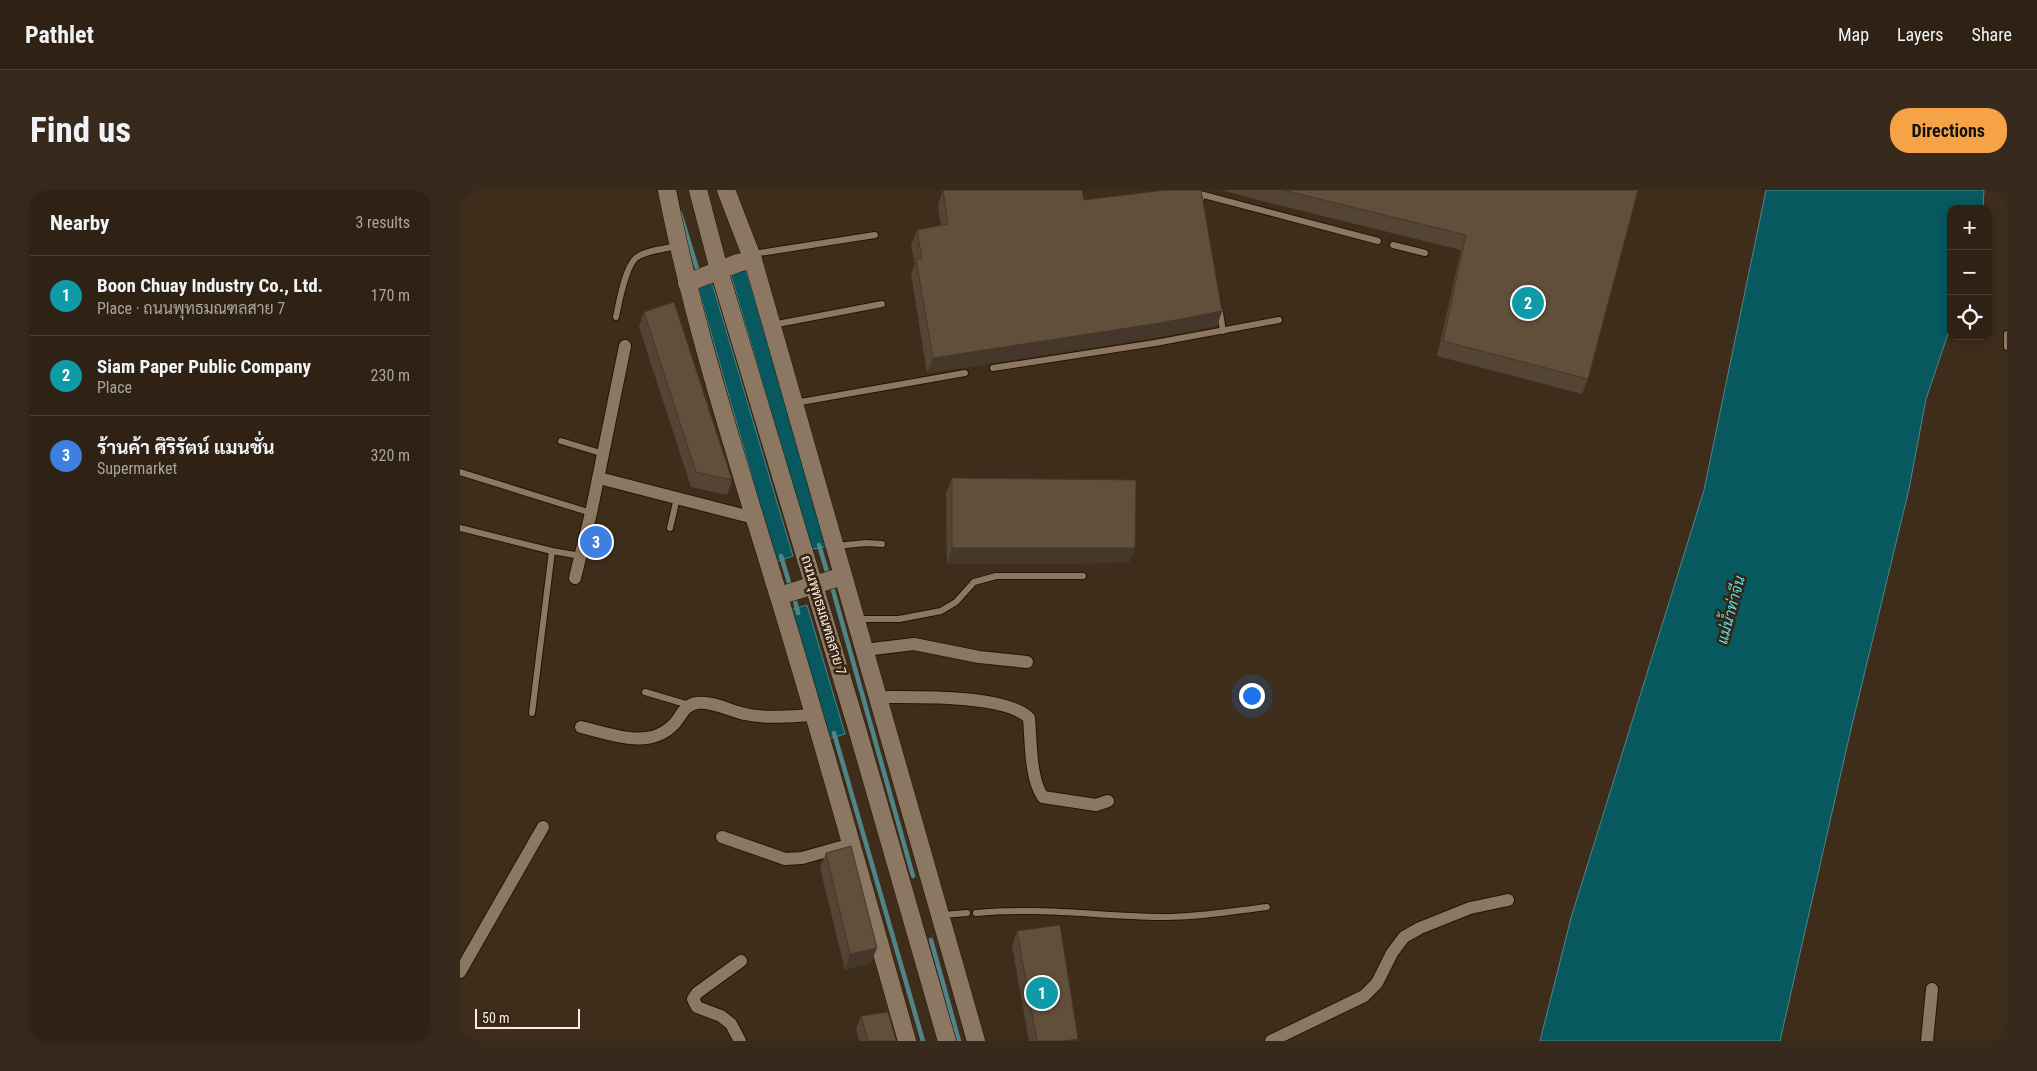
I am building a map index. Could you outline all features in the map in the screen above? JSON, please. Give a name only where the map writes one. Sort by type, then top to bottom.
[{"type":"main road","points":[[667,190],[687,282],[754,518],[852,844],[906,1041]]},
{"type":"main road","name":"ถนนพุทธมณฑลสาย 7","points":[[698,190],[719,270],[815,584],[946,1041]]},
{"type":"main road","points":[[726,190],[752,257],[976,1041]]},
{"type":"main road","points":[[687,282],[752,257]]},
{"type":"main road","points":[[779,596],[843,576]]},
{"type":"main road","points":[[909,908],[939,908]]},
{"type":"street","points":[[575,578],[592,513],[625,346]]},
{"type":"street","points":[[599,478],[754,518]]},
{"type":"street","points":[[864,650],[914,644],[978,657],[1026,662]]},
{"type":"street","points":[[878,697],[981,701],[1018,709],[1029,718],[1035,779],[1043,797],[1096,805],[1108,802]]},
{"type":"street","points":[[581,726],[634,739],[646,739],[662,734],[675,724],[684,710],[690,705],[699,703],[714,705],[747,715],[779,717],[814,715]]},
{"type":"street","points":[[460,972],[542,827]]},
{"type":"street","points":[[722,837],[785,859],[802,858],[852,844]]},
{"type":"street","points":[[1271,1041],[1364,996],[1377,983],[1392,953],[1404,937],[1412,932],[1470,908],[1508,900]]},
{"type":"street","points":[[740,1041],[731,1024],[721,1016],[697,1007],[693,999],[697,993],[741,962]]},
{"type":"street","points":[[1927,1041],[1932,989]]},
{"type":"lane","points":[[1201,204],[1197,193],[1378,241]]},
{"type":"lane","points":[[752,257],[875,235]]},
{"type":"lane","points":[[616,317],[630,265],[636,258],[678,245]]},
{"type":"lane","points":[[1392,245],[1425,253]]},
{"type":"lane","points":[[1218,301],[1223,331]]},
{"type":"lane","points":[[771,326],[882,304]]},
{"type":"lane","points":[[993,368],[1223,331],[1279,320]]},
{"type":"lane","points":[[2007,334],[2007,347]]},
{"type":"lane","points":[[794,404],[965,373]]},
{"type":"lane","points":[[561,441],[604,454]]},
{"type":"lane","points":[[460,472],[592,513]]},
{"type":"lane","points":[[670,528],[677,498]]},
{"type":"lane","points":[[460,528],[552,551],[581,556]]},
{"type":"lane","points":[[834,546],[866,543],[882,544]]},
{"type":"lane","points":[[532,713],[552,551]]},
{"type":"lane","points":[[856,619],[899,619],[941,611],[956,602],[974,582],[996,576],[1083,576]]},
{"type":"lane","points":[[645,692],[690,705]]},
{"type":"lane","points":[[976,913],[1001,910],[1045,910],[1162,917],[1197,915],[1267,906]]},
{"type":"lane","points":[[939,908],[967,913]]},
{"type":"water","name":"แม่น้ำท่าจีน","points":[[1766,190],[1984,190],[1983,205],[1947,205],[1947,337],[1926,399],[1909,489],[1851,729],[1780,1041],[1540,1041],[1571,918],[1704,490]]},
{"type":"water","points":[[732,270],[746,270],[827,544],[822,548],[811,549],[731,275]]},
{"type":"water","points":[[709,281],[713,286],[793,556],[776,562],[698,287]]},
{"type":"water","points":[[807,605],[845,734],[828,739],[790,610]]},
{"type":"building","points":[[943,190],[1082,190],[1084,200],[1166,190],[1201,190],[1222,311],[1160,323],[933,358],[916,259],[922,259],[917,230],[948,224]]},
{"type":"building","points":[[1283,190],[1638,190],[1588,379],[1443,341],[1466,235]]},
{"type":"building","points":[[674,302],[732,480],[696,472],[644,312]]},
{"type":"building","points":[[952,478],[1136,480],[1135,548],[952,548]]},
{"type":"building","points":[[851,846],[877,948],[850,954],[826,853]]},
{"type":"building","points":[[1060,925],[1078,1039],[1037,1041],[1017,931]]},
{"type":"building","points":[[888,1012],[896,1041],[868,1041],[861,1016]]},
{"type":"waterway","points":[[680,213],[699,275]]},
{"type":"waterway","points":[[819,545],[828,575]]},
{"type":"waterway","points":[[781,556],[791,589]]},
{"type":"waterway","points":[[831,583],[913,876]]},
{"type":"waterway","points":[[794,597],[798,613]]},
{"type":"waterway","points":[[834,733],[923,1041]]},
{"type":"waterway","points":[[931,940],[959,1041]]},
{"type":"place","name":"Siam Paper Public Company","points":[[1528,303]]},
{"type":"place","name":"ร้านค้า ศิริรัตน์ แมนชั่น","points":[[596,542]]},
{"type":"place","name":"Boon Chuay Industry Co., Ltd.","points":[[1042,993]]}]
